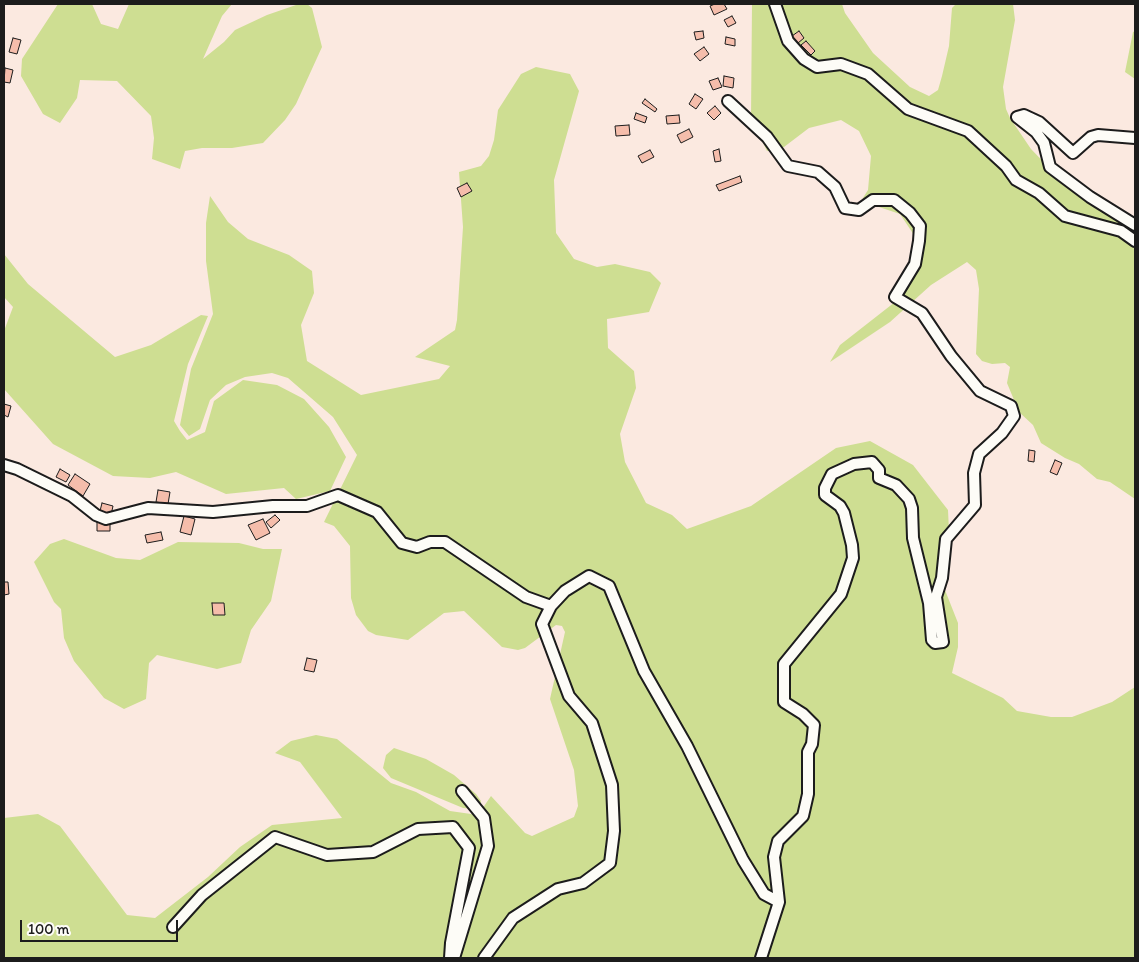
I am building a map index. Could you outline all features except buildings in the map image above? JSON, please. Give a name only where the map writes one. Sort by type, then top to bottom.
[{"type":"street","points":[[775,4],[788,41],[804,59],[817,67],[841,64],[868,74],[908,109],[968,131],[1006,166],[1016,180],[1039,192],[1065,216],[1121,231],[1135,240]]},
{"type":"street","points":[[728,101],[767,136],[788,166],[818,172],[834,187],[845,208],[859,210],[873,200],[894,200],[910,213],[920,226],[915,264],[894,297],[922,313],[951,356],[980,391],[1011,406],[1014,416],[1002,433],[979,454],[974,474],[975,505],[946,539],[942,578],[936,597],[943,642],[935,643],[932,640],[928,603],[913,538],[912,508],[909,498],[896,485],[879,478],[879,470],[872,462],[854,464],[832,474],[825,488],[825,495],[840,506],[844,513],[852,545],[853,558],[841,594],[784,664],[784,702],[803,714],[814,725],[812,744],[808,752],[808,794],[803,816],[778,841],[774,857],[779,902],[761,958]]},
{"type":"street","points":[[1135,138],[1098,135],[1091,137],[1073,153],[1039,122],[1024,115],[1017,117],[1036,132],[1044,144],[1050,167],[1090,197],[1135,225]]},
{"type":"street","points":[[4,466],[17,469],[72,496],[96,516],[106,519],[148,508],[213,512],[273,506],[307,506],[338,496],[378,512],[402,543],[417,547],[430,542],[446,542],[526,597],[551,606]]},
{"type":"street","points":[[484,958],[513,918],[558,889],[583,883],[610,864],[614,830],[612,785],[592,723],[569,696],[542,624],[551,606],[565,591],[589,576],[609,586],[644,671],[687,746],[743,860],[764,894],[779,902]]},
{"type":"street","points":[[452,958],[488,846],[484,818],[462,791]]},
{"type":"street","points":[[173,928],[202,895],[276,837],[327,855],[373,852],[418,829],[453,828],[469,848],[451,943],[452,958]]},
{"type":"green space","points":[[58,4],[92,4],[101,24],[118,29],[129,4],[232,4],[222,16],[203,59],[224,42],[235,30],[267,15],[296,5],[307,4],[312,8],[322,47],[296,104],[285,120],[263,143],[232,148],[202,148],[185,151],[180,169],[152,159],[154,138],[151,116],[117,81],[80,80],[77,98],[60,123],[43,114],[21,76],[22,59]]},
{"type":"green space","points":[[752,4],[842,4],[845,13],[873,53],[910,87],[929,96],[938,90],[942,76],[949,46],[952,8],[956,4],[1013,4],[1015,20],[1003,87],[1006,109],[1010,118],[1031,149],[1060,179],[1135,228],[1135,499],[1110,482],[1097,479],[1079,464],[1065,458],[1041,443],[1033,425],[1019,412],[1007,383],[1010,367],[1005,363],[992,364],[982,361],[976,354],[979,289],[976,270],[967,262],[931,285],[890,322],[830,362],[840,345],[895,302],[906,290],[916,238],[900,214],[861,201],[868,190],[871,156],[859,131],[841,120],[809,128],[784,147],[767,151],[751,118]]},
{"type":"green space","points":[[1135,31],[1135,79],[1125,72],[1133,32]]},
{"type":"green space","points":[[536,67],[570,74],[579,91],[554,180],[556,233],[574,259],[597,267],[615,264],[650,272],[661,283],[649,312],[607,319],[608,348],[634,371],[636,388],[620,434],[625,462],[646,503],[672,515],[687,529],[751,506],[836,448],[870,441],[913,465],[948,510],[950,553],[943,585],[958,623],[958,647],[952,673],[1003,698],[1017,711],[1051,717],[1072,717],[1112,702],[1135,687],[1135,958],[4,958],[4,818],[38,814],[60,826],[127,915],[155,918],[208,877],[240,847],[272,825],[342,818],[300,762],[275,753],[291,741],[316,735],[337,739],[391,783],[416,792],[450,811],[478,815],[491,796],[525,833],[532,836],[574,817],[578,806],[574,770],[550,699],[565,632],[562,626],[556,625],[525,648],[518,650],[502,647],[464,611],[444,613],[408,640],[376,635],[368,631],[356,615],[351,598],[350,546],[334,526],[324,522],[357,455],[333,417],[288,378],[272,373],[245,377],[226,385],[210,400],[200,429],[189,436],[180,425],[191,369],[213,314],[206,261],[206,223],[210,196],[228,222],[248,239],[289,255],[312,271],[314,293],[301,325],[307,361],[361,395],[439,379],[450,366],[415,357],[455,330],[463,227],[459,172],[481,166],[489,156],[494,140],[498,110],[521,74]]},
{"type":"green space","points":[[4,254],[28,284],[115,357],[151,345],[201,315],[208,316],[188,364],[174,421],[180,431],[187,440],[205,432],[214,401],[243,380],[277,385],[304,399],[329,427],[346,457],[330,491],[296,499],[284,488],[226,494],[176,472],[150,478],[113,476],[53,444],[4,389],[4,331],[13,307],[4,297]]},
{"type":"green space","points":[[64,539],[116,558],[140,560],[178,542],[239,543],[263,549],[282,549],[271,601],[251,630],[241,663],[217,669],[157,655],[149,663],[146,699],[124,709],[104,698],[74,661],[64,638],[61,609],[54,602],[34,562],[50,544]]},
{"type":"green space","points":[[394,748],[426,759],[454,775],[476,794],[481,801],[480,806],[474,809],[463,808],[391,778],[383,768],[386,755]]}]
